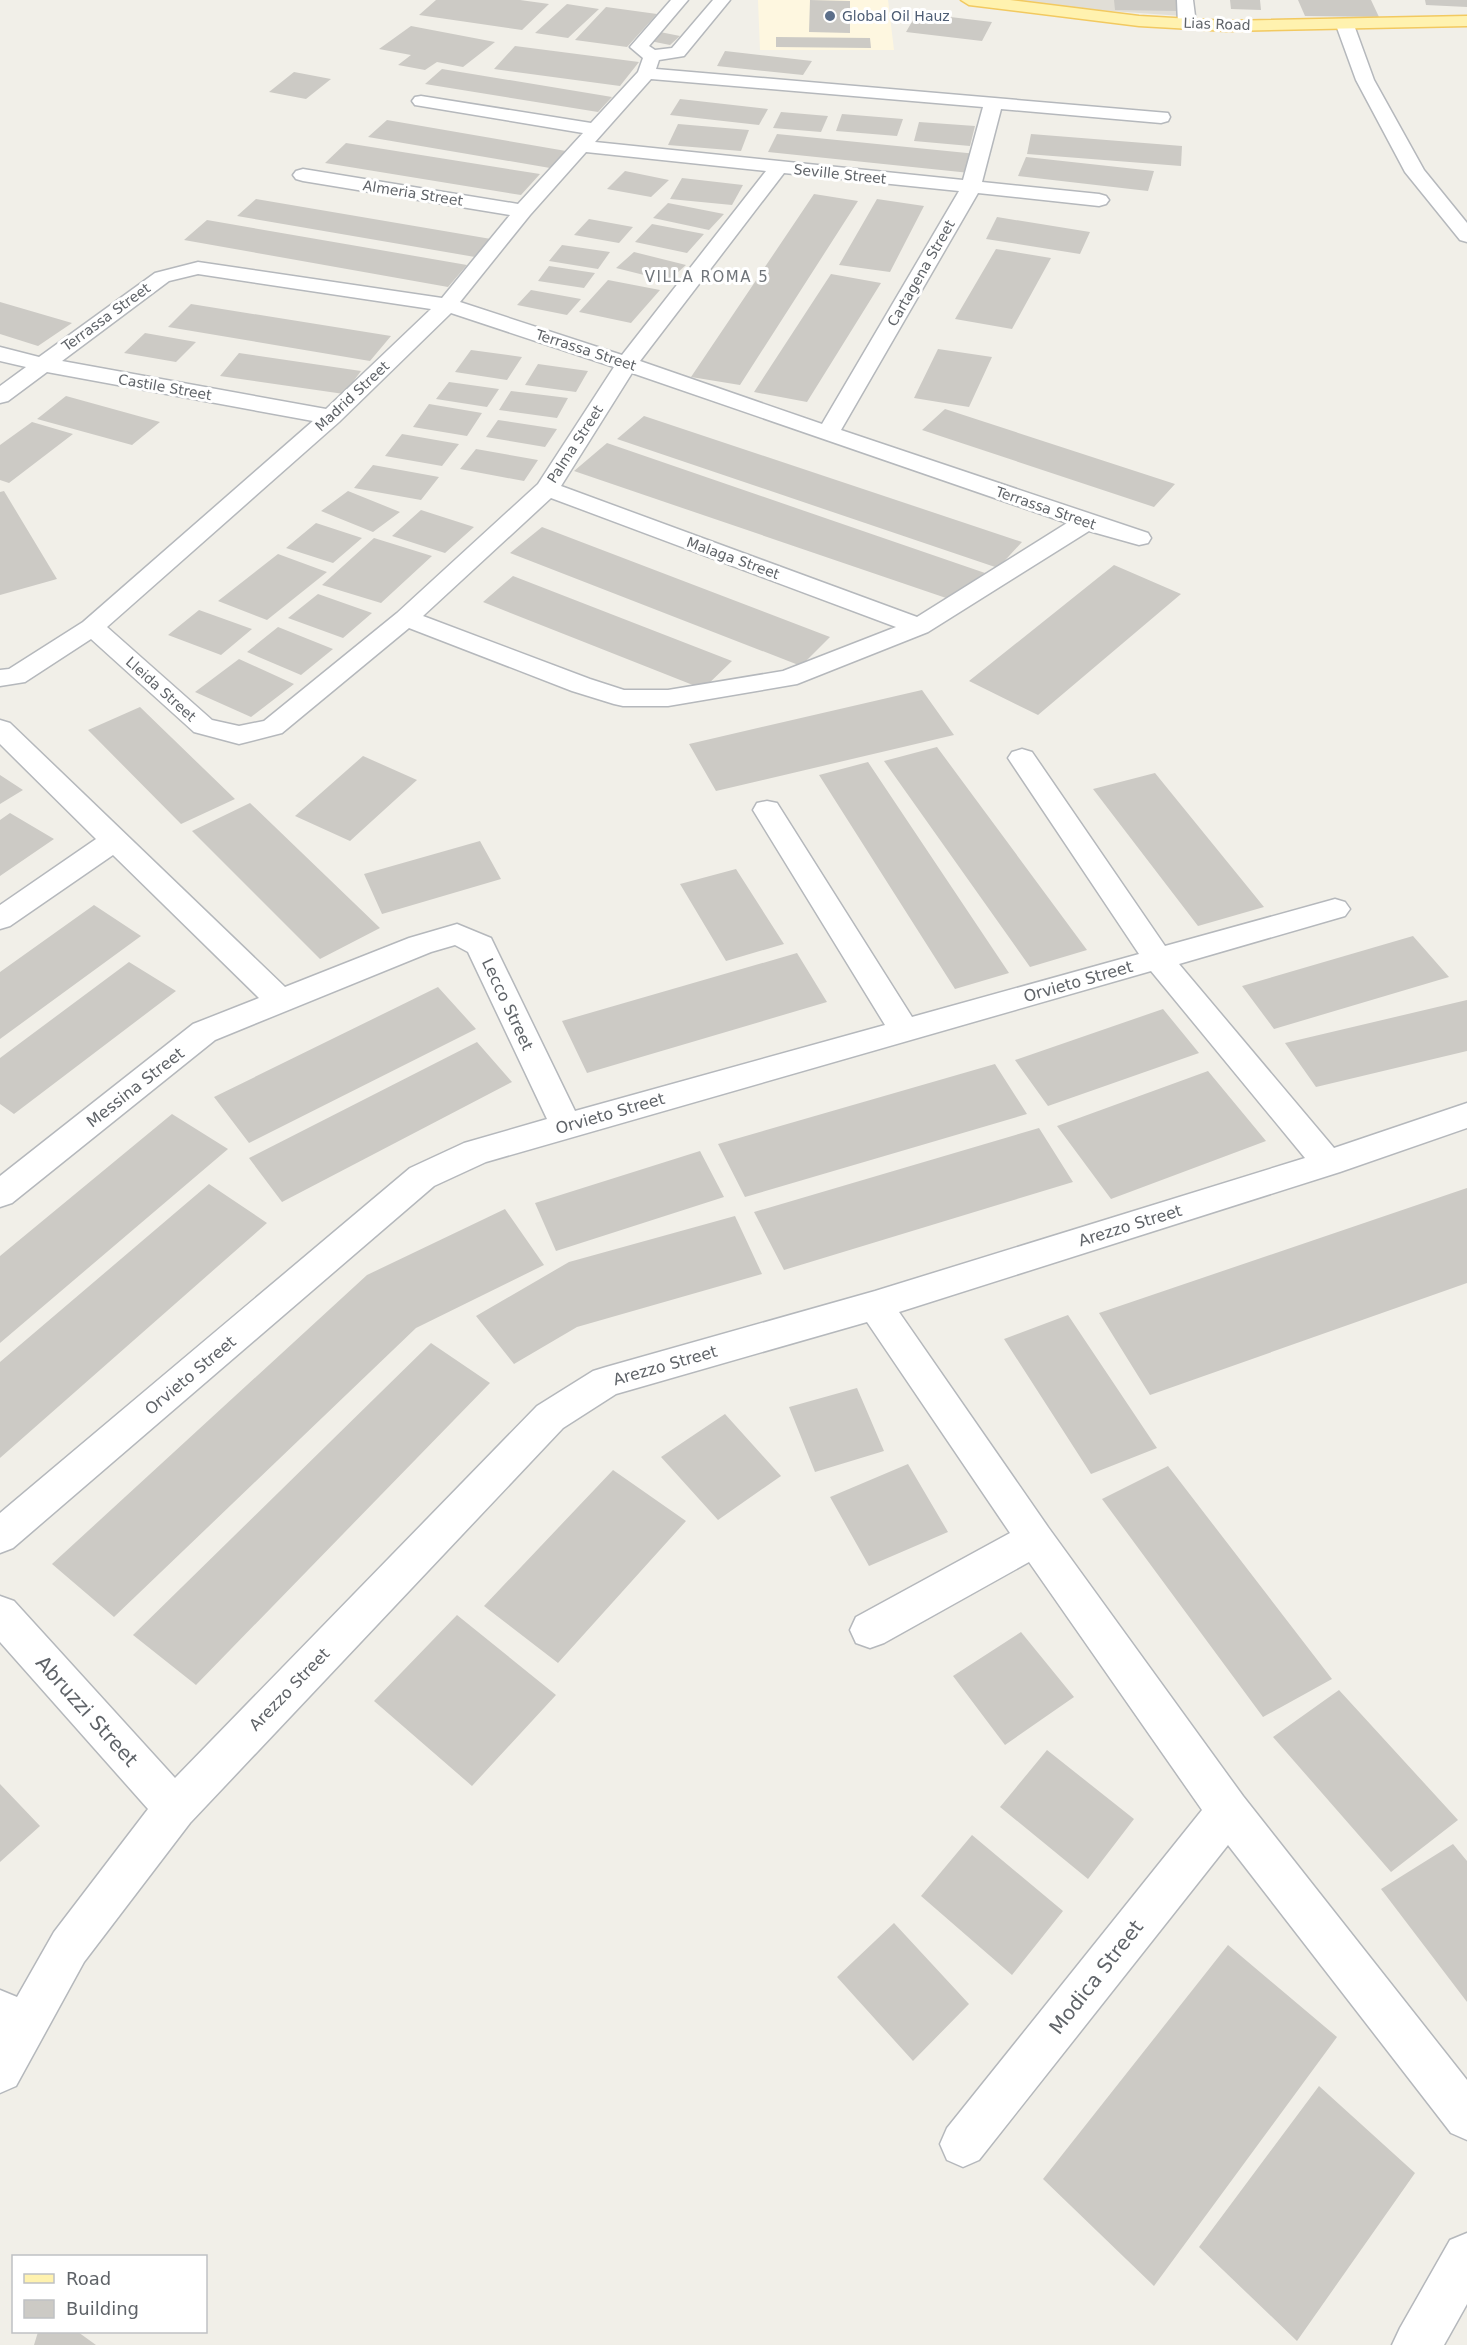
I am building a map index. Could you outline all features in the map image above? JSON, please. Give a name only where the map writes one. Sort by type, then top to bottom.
[{"type":"main road","name":"Lias Road","points":[[969,0],[1139,21],[1227,26],[1467,21]]},
{"type":"street","points":[[649,65],[639,47],[680,0]]},
{"type":"street","points":[[649,65],[678,52],[722,0]]},
{"type":"street","points":[[1185,0],[1187,24]]},
{"type":"street","points":[[1345,25],[1365,80],[1415,172],[1467,236]]},
{"type":"street","points":[[649,65],[993,104],[1161,117]]},
{"type":"street","name":"Madrid Street","points":[[0,678],[16,676],[92,627],[331,417],[447,305],[523,211],[649,65]]},
{"type":"street","name":"Seville Street","points":[[421,101],[588,137],[778,168],[1099,200]]},
{"type":"street","name":"Cartagena Street","points":[[828,434],[971,188],[993,104]]},
{"type":"street","name":"Palma Street","points":[[239,735],[273,727],[406,618],[547,489],[627,364],[778,168]]},
{"type":"street","name":"Almeria Street","points":[[303,175],[523,211]]},
{"type":"street","name":"Terrassa Street","points":[[0,396],[162,277],[198,268],[447,305],[1139,538]]},
{"type":"street","name":"Castile Street","points":[[0,354],[42,364],[331,417]]},
{"type":"street","name":"Malaga Street","points":[[547,489],[919,627]]},
{"type":"street","points":[[406,618],[581,685],[623,698],[668,698],[788,678],[919,627],[1086,522]]},
{"type":"street","name":"Lleida Street","points":[[92,627],[203,726],[239,735]]},
{"type":"street","points":[[0,729],[113,841],[281,1001]]},
{"type":"street","points":[[1022,758],[1158,959],[1328,1163]]},
{"type":"street","points":[[767,810],[904,1030]]},
{"type":"street","points":[[0,920],[113,841]]},
{"type":"street","name":"Orvieto Street","points":[[0,1536],[422,1177],[476,1152],[1335,909]]},
{"type":"street","name":"Lecco Street","points":[[281,1001],[420,945],[458,934],[480,945],[566,1126]]},
{"type":"street","name":"Messina Street","points":[[0,1194],[204,1032],[281,1001]]},
{"type":"street","name":"Arezzo Street","points":[[0,2070],[13,2019],[175,1808],[550,1417],[606,1382],[875,1305],[1328,1163],[1467,1115]]},
{"type":"street","points":[[875,1305],[1035,1539],[1228,1811],[1467,2117]]},
{"type":"street","points":[[870,1630],[1035,1539]]},
{"type":"street","name":"Abruzzi Street","points":[[0,1614],[175,1808]]},
{"type":"street","name":"Modica Street","points":[[963,2144],[1228,1811]]},
{"type":"street","points":[[1417,2345],[1467,2256]]},
{"type":"shaded area","points":[[758,0],[888,0],[894,50],[760,50]]},
{"type":"shaded area","points":[[1011,0],[1183,0],[1183,16],[1052,7]]},
{"type":"building","points":[[436,0],[520,0],[549,4],[522,30],[419,15]]},
{"type":"building","name":"Global Oil Hauz","points":[[810,0],[850,1],[850,33],[809,32]]},
{"type":"building","points":[[1114,0],[1177,0],[1180,11],[1115,10]]},
{"type":"building","points":[[1230,0],[1260,0],[1261,10],[1231,9]]},
{"type":"building","points":[[1298,0],[1371,0],[1379,17],[1305,16]]},
{"type":"building","points":[[1425,0],[1467,0],[1467,7],[1426,5]]},
{"type":"building","points":[[567,4],[599,9],[568,38],[535,33]]},
{"type":"building","points":[[606,7],[657,14],[627,47],[575,40]]},
{"type":"building","points":[[917,13],[992,22],[982,41],[906,32]]},
{"type":"building","points":[[411,26],[495,42],[463,67],[437,62],[425,70],[398,65],[411,55],[379,49]]},
{"type":"building","points":[[660,32],[680,36],[670,45],[650,41]]},
{"type":"building","points":[[776,37],[870,38],[871,48],[776,47]]},
{"type":"building","points":[[515,46],[639,62],[620,86],[494,69]]},
{"type":"building","points":[[725,51],[812,61],[803,75],[717,66]]},
{"type":"building","points":[[442,69],[612,97],[598,112],[425,84]]},
{"type":"building","points":[[294,72],[331,79],[306,99],[269,92]]},
{"type":"building","points":[[680,99],[768,109],[759,125],[670,115]]},
{"type":"building","points":[[781,112],[828,116],[821,132],[773,128]]},
{"type":"building","points":[[842,114],[903,119],[897,136],[836,131]]},
{"type":"building","points":[[387,120],[566,151],[550,168],[368,137]]},
{"type":"building","points":[[919,122],[975,126],[970,146],[914,141]]},
{"type":"building","points":[[678,124],[749,130],[741,151],[668,145]]},
{"type":"building","points":[[777,134],[977,154],[970,173],[768,152]]},
{"type":"building","points":[[1031,134],[1182,146],[1181,166],[1027,154]]},
{"type":"building","points":[[346,143],[540,174],[521,195],[325,163]]},
{"type":"building","points":[[1026,157],[1154,171],[1148,191],[1018,176]]},
{"type":"building","points":[[625,171],[669,180],[651,197],[607,189]]},
{"type":"building","points":[[682,178],[743,185],[732,205],[670,199]]},
{"type":"building","points":[[814,194],[858,201],[740,385],[691,377]]},
{"type":"building","points":[[256,199],[491,239],[475,257],[237,216]]},
{"type":"building","points":[[877,199],[924,206],[890,272],[839,265]]},
{"type":"building","points":[[668,203],[724,214],[709,230],[653,218]]},
{"type":"building","points":[[997,217],[1090,232],[1080,254],[986,239]]},
{"type":"building","points":[[589,219],[633,227],[619,243],[574,235]]},
{"type":"building","points":[[207,220],[467,265],[448,287],[184,240]]},
{"type":"building","points":[[652,224],[704,234],[687,253],[635,242]]},
{"type":"building","points":[[562,245],[610,252],[598,269],[549,261]]},
{"type":"building","points":[[996,249],[1051,258],[1012,329],[955,319]]},
{"type":"building","points":[[634,252],[686,265],[668,281],[616,268]]},
{"type":"building","points":[[549,266],[595,273],[584,288],[538,281]]},
{"type":"building","points":[[831,274],[881,283],[807,402],[754,392]]},
{"type":"building","points":[[608,280],[660,290],[631,323],[579,312]]},
{"type":"building","points":[[531,290],[581,299],[567,315],[517,305]]},
{"type":"building","points":[[0,302],[72,323],[38,346],[0,334]]},
{"type":"building","points":[[191,304],[391,336],[370,361],[168,327]]},
{"type":"building","points":[[145,333],[196,342],[176,362],[124,353]]},
{"type":"building","points":[[938,349],[992,357],[969,407],[914,398]]},
{"type":"building","points":[[471,350],[522,357],[507,380],[455,372]]},
{"type":"building","points":[[239,353],[361,371],[344,394],[220,376]]},
{"type":"building","points":[[538,364],[588,371],[576,392],[525,385]]},
{"type":"building","points":[[449,382],[499,389],[487,407],[436,399]]},
{"type":"building","points":[[511,391],[568,398],[557,418],[499,410]]},
{"type":"building","points":[[66,396],[160,422],[132,445],[37,419]]},
{"type":"building","points":[[429,404],[482,413],[467,436],[413,427]]},
{"type":"building","points":[[945,409],[1175,484],[1154,507],[922,430]]},
{"type":"building","points":[[644,416],[1022,542],[998,568],[617,439]]},
{"type":"building","points":[[498,420],[557,429],[545,447],[486,437]]},
{"type":"building","points":[[32,422],[73,434],[9,483],[0,480],[0,445]]},
{"type":"building","points":[[402,434],[459,444],[442,466],[385,456]]},
{"type":"building","points":[[607,443],[985,573],[949,599],[574,471]]},
{"type":"building","points":[[476,449],[538,460],[524,481],[460,469]]},
{"type":"building","points":[[373,465],[439,477],[421,500],[354,488]]},
{"type":"building","points":[[4,491],[57,579],[0,595],[0,492]]},
{"type":"building","points":[[348,491],[400,512],[373,532],[321,511]]},
{"type":"building","points":[[421,510],[474,527],[445,553],[392,536]]},
{"type":"building","points":[[316,523],[362,538],[333,563],[286,548]]},
{"type":"building","points":[[542,527],[830,637],[801,666],[510,553]]},
{"type":"building","points":[[374,538],[432,556],[381,603],[322,585]]},
{"type":"building","points":[[278,554],[327,572],[267,620],[218,601]]},
{"type":"building","points":[[1114,565],[1181,594],[1038,715],[969,681]]},
{"type":"building","points":[[513,576],[732,661],[703,689],[483,602]]},
{"type":"building","points":[[318,594],[372,613],[343,638],[288,618]]},
{"type":"building","points":[[199,610],[252,629],[221,655],[168,635]]},
{"type":"building","points":[[278,627],[333,649],[301,675],[247,652]]},
{"type":"building","points":[[239,659],[294,684],[251,717],[195,692]]},
{"type":"building","points":[[922,690],[954,735],[716,791],[689,744]]},
{"type":"building","points":[[140,707],[235,799],[181,824],[88,730]]},
{"type":"building","points":[[937,747],[1087,950],[1030,967],[884,761]]},
{"type":"building","points":[[363,756],[417,780],[350,841],[295,816]]},
{"type":"building","points":[[868,762],[1009,973],[955,989],[819,775]]},
{"type":"building","points":[[1155,773],[1264,907],[1198,926],[1093,789]]},
{"type":"building","points":[[0,775],[23,790],[0,804]]},
{"type":"building","points":[[250,803],[380,928],[320,959],[192,831]]},
{"type":"building","points":[[10,813],[54,839],[0,876],[0,820]]},
{"type":"building","points":[[480,841],[501,879],[382,914],[364,874]]},
{"type":"building","points":[[736,869],[784,944],[726,961],[680,884]]},
{"type":"building","points":[[94,905],[141,936],[0,1039],[0,972]]},
{"type":"building","points":[[1413,936],[1449,977],[1274,1029],[1242,986]]},
{"type":"building","points":[[797,953],[827,1002],[587,1073],[562,1021]]},
{"type":"building","points":[[129,962],[176,991],[14,1114],[0,1104],[0,1058]]},
{"type":"building","points":[[438,987],[476,1029],[249,1143],[214,1097]]},
{"type":"building","points":[[1467,1000],[1467,1051],[1316,1087],[1285,1043]]},
{"type":"building","points":[[1163,1009],[1199,1053],[1048,1106],[1015,1060]]},
{"type":"building","points":[[477,1042],[512,1082],[282,1202],[249,1158]]},
{"type":"building","points":[[995,1064],[1027,1114],[745,1197],[718,1144]]},
{"type":"building","points":[[1208,1071],[1266,1141],[1111,1199],[1057,1126]]},
{"type":"building","points":[[172,1114],[228,1149],[0,1343],[0,1256]]},
{"type":"building","points":[[1039,1128],[1073,1182],[784,1270],[754,1212]]},
{"type":"building","points":[[700,1151],[724,1197],[556,1251],[535,1203]]},
{"type":"building","points":[[209,1184],[267,1223],[0,1458],[0,1362]]},
{"type":"building","points":[[1467,1188],[1467,1283],[1150,1395],[1099,1313]]},
{"type":"building","points":[[505,1209],[544,1265],[416,1328],[114,1617],[52,1564],[367,1275]]},
{"type":"building","points":[[735,1216],[762,1274],[577,1327],[514,1364],[476,1316],[569,1262]]},
{"type":"building","points":[[1068,1315],[1157,1448],[1091,1474],[1004,1339]]},
{"type":"building","points":[[431,1343],[490,1383],[196,1685],[133,1635]]},
{"type":"building","points":[[857,1388],[884,1451],[815,1472],[789,1407]]},
{"type":"building","points":[[725,1414],[781,1476],[718,1520],[661,1457]]},
{"type":"building","points":[[908,1464],[948,1532],[869,1566],[830,1497]]},
{"type":"building","points":[[1168,1466],[1332,1679],[1263,1717],[1102,1499]]},
{"type":"building","points":[[613,1470],[686,1521],[558,1663],[484,1606]]},
{"type":"building","points":[[457,1615],[556,1695],[472,1786],[374,1701]]},
{"type":"building","points":[[1021,1632],[1074,1697],[1005,1745],[953,1676]]},
{"type":"building","points":[[1339,1690],[1458,1820],[1391,1872],[1273,1737]]},
{"type":"building","points":[[1047,1750],[1134,1819],[1088,1879],[1000,1807]]},
{"type":"building","points":[[0,1784],[40,1826],[0,1862]]},
{"type":"building","points":[[972,1835],[1063,1911],[1012,1975],[921,1896]]},
{"type":"building","points":[[1453,1844],[1467,1861],[1467,2002],[1381,1889]]},
{"type":"building","points":[[894,1923],[969,2004],[913,2061],[837,1977]]},
{"type":"building","points":[[1228,1945],[1337,2037],[1154,2286],[1043,2179]]},
{"type":"building","points":[[1319,2086],[1415,2173],[1297,2341],[1199,2247]]},
{"type":"building","points":[[38,2333],[79,2333],[96,2345],[34,2345]]},
{"type":"place","name":"Global Oil Hauz","points":[[830,16]]},
{"type":"district","name":"VILLA ROMA 5","points":[[707,277]]}]
